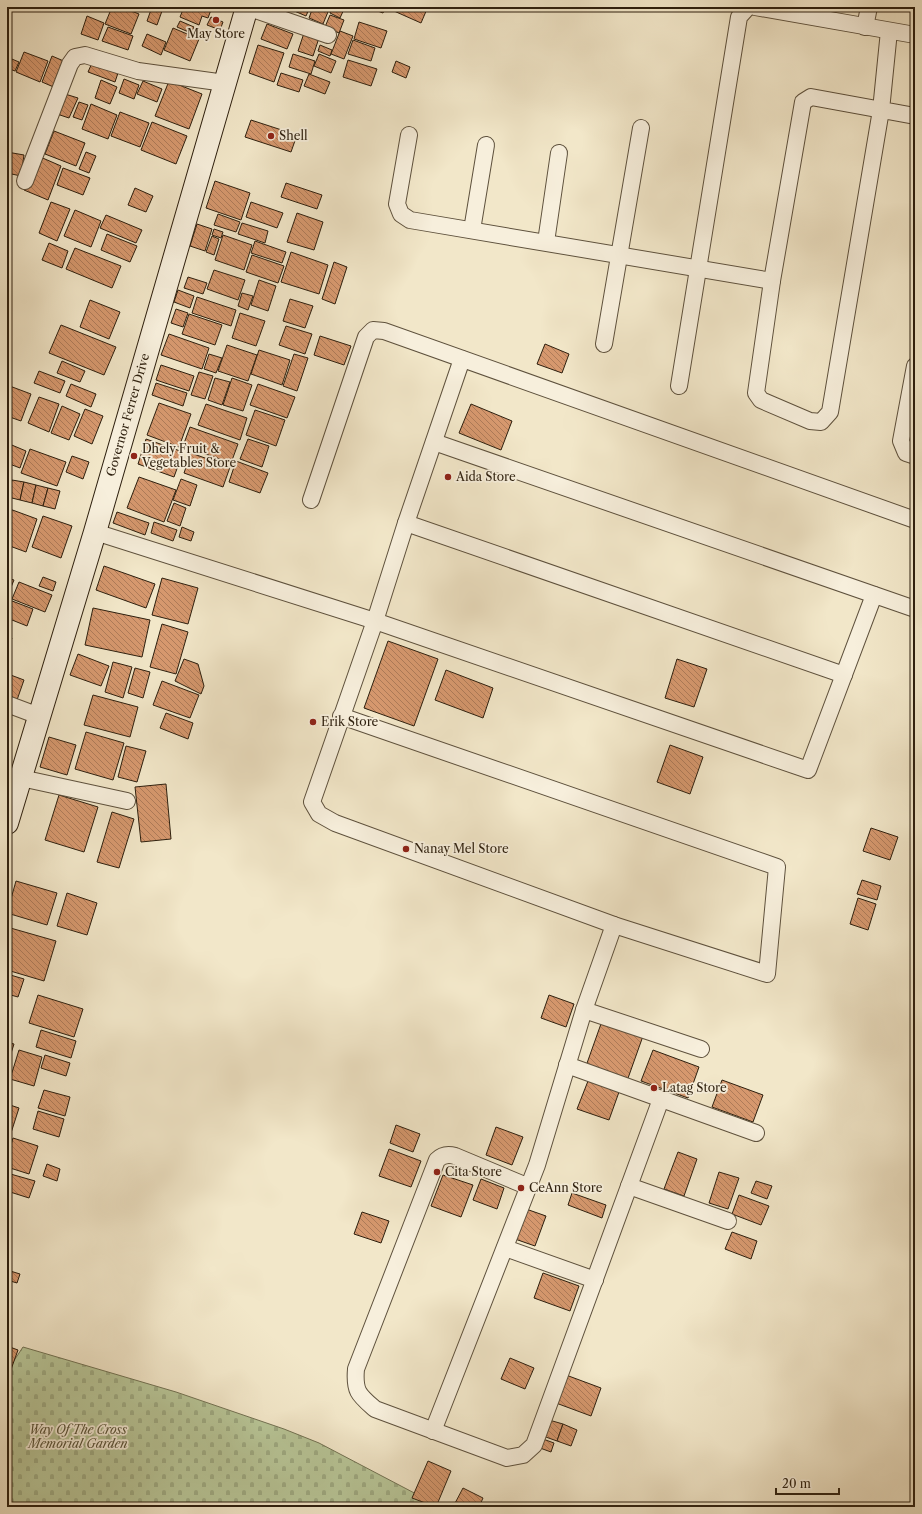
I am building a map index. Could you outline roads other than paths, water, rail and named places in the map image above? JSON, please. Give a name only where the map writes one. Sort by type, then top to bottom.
[{"type":"main road","name":"Governor Ferrer Drive","points":[[7,823],[94,532],[247,7]]},
{"type":"street","points":[[247,7],[328,35]]},
{"type":"street","points":[[679,386],[739,17],[748,7]]},
{"type":"street","points":[[755,7],[915,35]]},
{"type":"street","points":[[865,27],[869,7]]},
{"type":"street","points":[[889,31],[881,110],[830,412],[821,422],[810,421],[760,400],[756,393],[772,281],[803,102],[811,97],[881,110],[915,116]]},
{"type":"street","points":[[25,181],[70,64],[75,57],[85,55],[138,70],[225,83]]},
{"type":"street","points":[[604,344],[641,128]]},
{"type":"street","points":[[409,135],[397,204],[401,214],[410,220],[546,242],[698,270],[772,281]]},
{"type":"street","points":[[472,230],[486,145]]},
{"type":"street","points":[[546,242],[559,153]]},
{"type":"street","points":[[311,500],[366,337],[373,330],[384,331],[462,358],[915,520]]},
{"type":"street","points":[[341,716],[777,867],[767,974],[614,925],[335,823],[319,814],[312,802],[341,716],[375,621],[406,523],[462,358]]},
{"type":"street","points":[[915,366],[901,441],[906,453],[915,456]]},
{"type":"street","points":[[434,442],[915,609]]},
{"type":"street","points":[[406,523],[844,675]]},
{"type":"street","points":[[94,532],[375,621],[808,770],[874,595]]},
{"type":"street","points":[[7,704],[39,716]]},
{"type":"street","points":[[21,778],[127,801]]},
{"type":"street","points":[[433,1431],[537,1165],[584,1010],[614,925]]},
{"type":"street","points":[[584,1010],[700,1049]]},
{"type":"street","points":[[567,1065],[756,1133]]},
{"type":"street","points":[[529,1187],[449,1154],[440,1157],[434,1165],[356,1369],[355,1383],[360,1397],[375,1410],[506,1458],[523,1455],[534,1445],[661,1099]]},
{"type":"street","points":[[629,1186],[728,1221]]},
{"type":"street","points":[[505,1248],[595,1280]]},
{"type":"place","name":"May Store","points":[[216,20]]},
{"type":"place","name":"Shell","points":[[271,136]]},
{"type":"place","name":"Dhely Fruit & Vegetables Store","points":[[134,456]]},
{"type":"place","name":"Aida Store","points":[[448,477]]},
{"type":"place","name":"Erik Store","points":[[313,722]]},
{"type":"place","name":"Nanay Mel Store","points":[[406,849]]},
{"type":"place","name":"Latag Store","points":[[654,1088]]},
{"type":"place","name":"Cita Store","points":[[437,1172]]},
{"type":"place","name":"CeAnn Store","points":[[521,1188]]},
{"type":"park label","name":"Way Of The Cross Memorial Garden","points":[[78,1437]]}]
